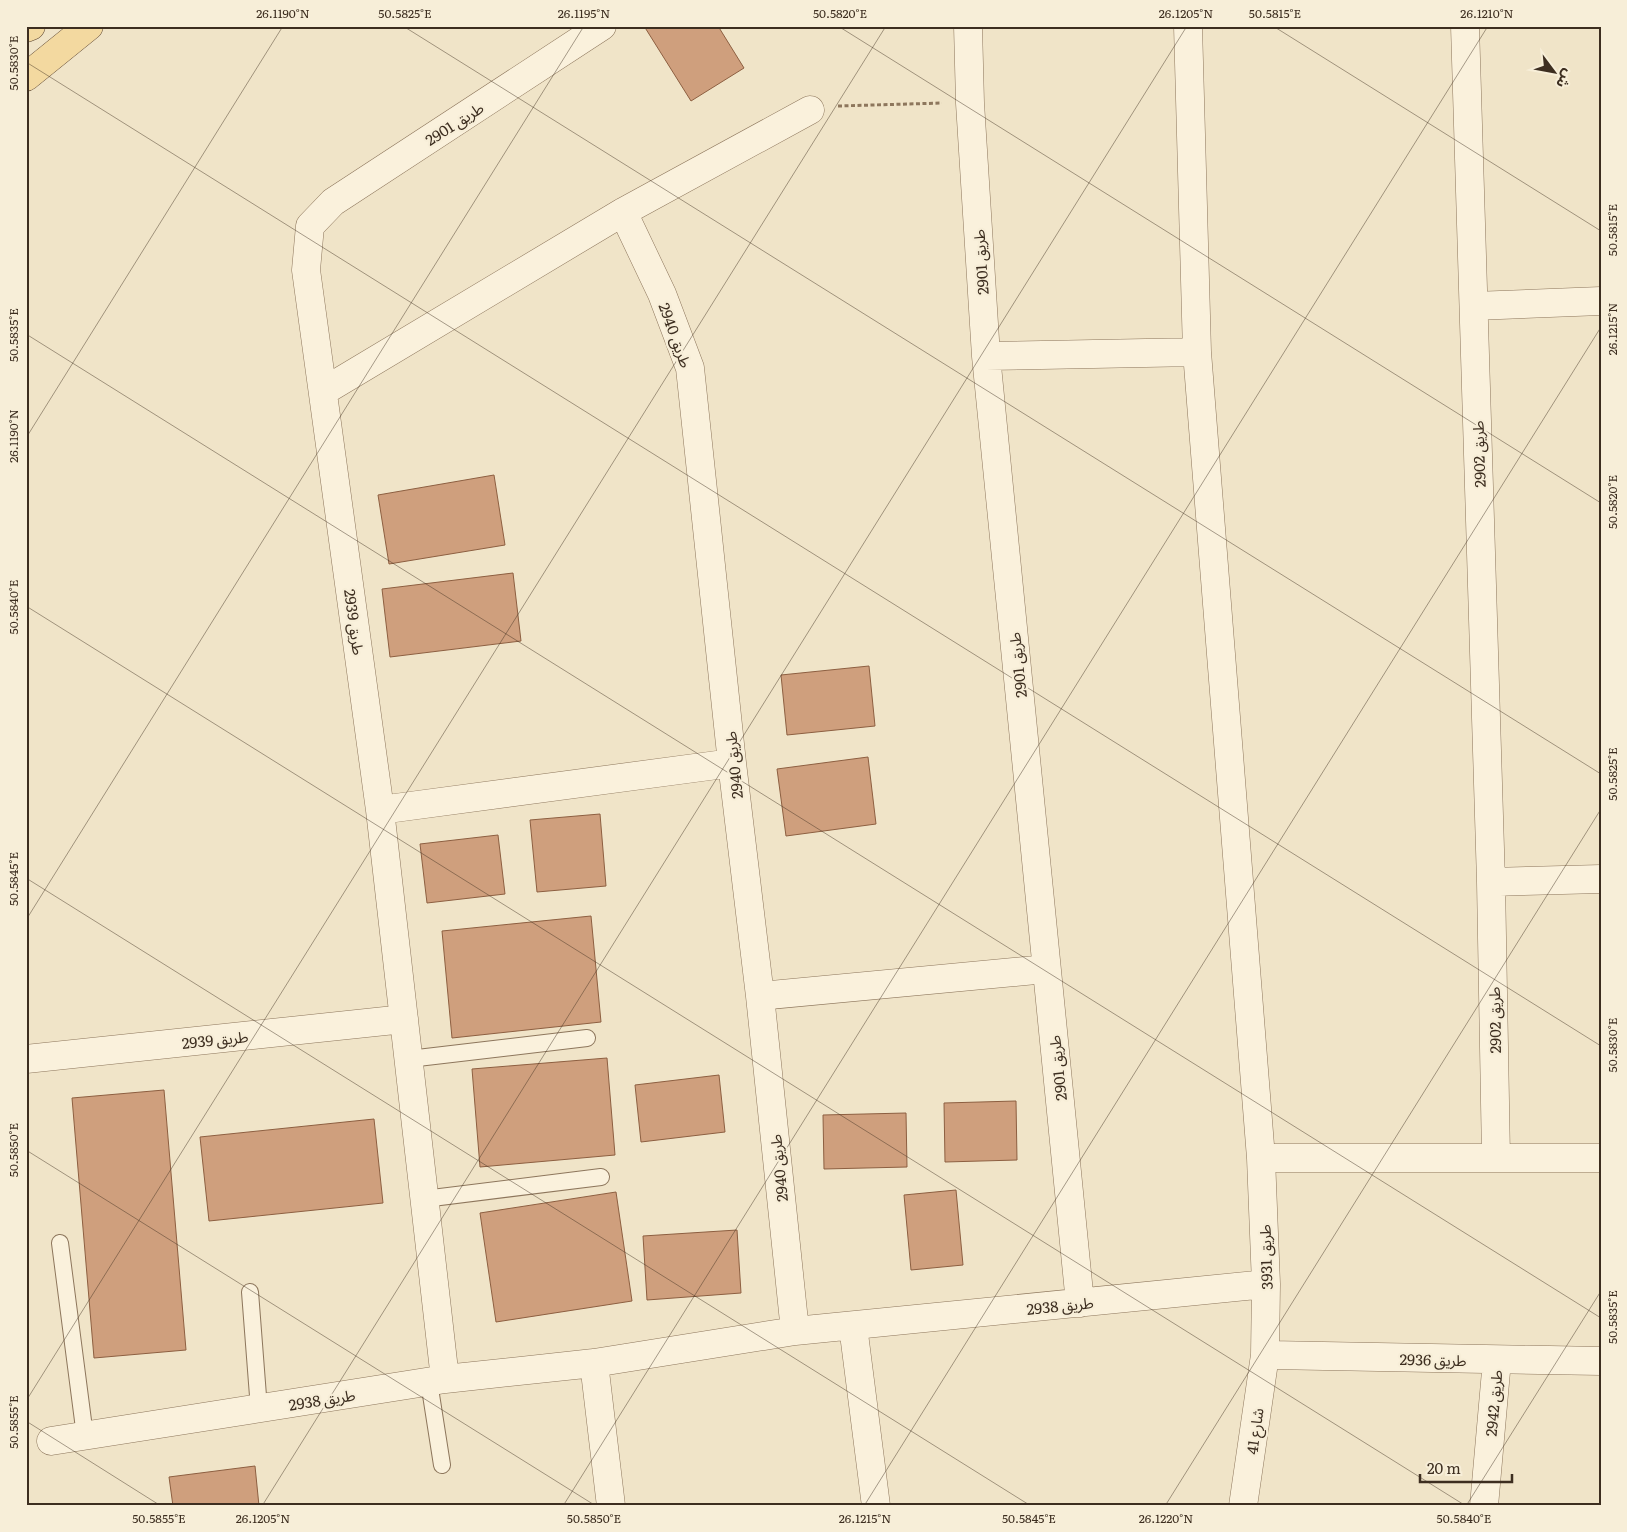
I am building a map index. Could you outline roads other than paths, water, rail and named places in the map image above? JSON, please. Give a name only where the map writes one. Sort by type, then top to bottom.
[{"type":"main road","points":[[26,28],[31,26]]},
{"type":"main road","points":[[26,76],[89,26]]},
{"type":"street","name":"طريق 2901","points":[[310,226],[333,202],[602,26]]},
{"type":"street","name":"طريق 2901","points":[[968,26],[970,103],[986,356],[1080,1303]]},
{"type":"street","points":[[1188,26],[1197,352],[1261,1158],[1601,1158]]},
{"type":"street","name":"طريق 2902","points":[[1465,26],[1491,882],[1496,1157]]},
{"type":"street","points":[[324,391],[623,212],[810,110]]},
{"type":"street","name":"طريق 2940","points":[[623,212],[662,294],[690,368],[732,763],[760,996],[795,1332]]},
{"type":"street","name":"طريق 2939","points":[[310,226],[306,270],[380,810],[424,1199],[437,1381]]},
{"type":"street","points":[[1474,306],[1601,301]]},
{"type":"street","points":[[986,356],[1197,352]]},
{"type":"street","points":[[380,810],[732,763]]},
{"type":"street","points":[[1491,882],[1601,878]]},
{"type":"street","points":[[760,996],[1046,970]]},
{"type":"street","name":"طريق 2939","points":[[26,1059],[404,1019]]},
{"type":"street","name":"طريق 3931","points":[[1261,1158],[1266,1284],[1265,1355]]},
{"type":"street","name":"طريق 2938","points":[[51,1441],[437,1381],[594,1363],[795,1332],[1266,1284]]},
{"type":"street","points":[[853,1326],[876,1506]]},
{"type":"street","name":"طريق 2936","points":[[1265,1355],[1601,1361]]},
{"type":"street","name":"شارع 41","points":[[1243,1506],[1265,1355]]},
{"type":"street","name":"طريق 2942","points":[[1484,1506],[1497,1360]]},
{"type":"street","points":[[594,1363],[611,1506]]},
{"type":"lane","points":[[409,1059],[587,1038]]},
{"type":"lane","points":[[424,1199],[601,1177]]},
{"type":"lane","points":[[60,1243],[85,1436]]},
{"type":"lane","points":[[250,1292],[259,1409]]},
{"type":"lane","points":[[437,1381],[442,1465]]}]
